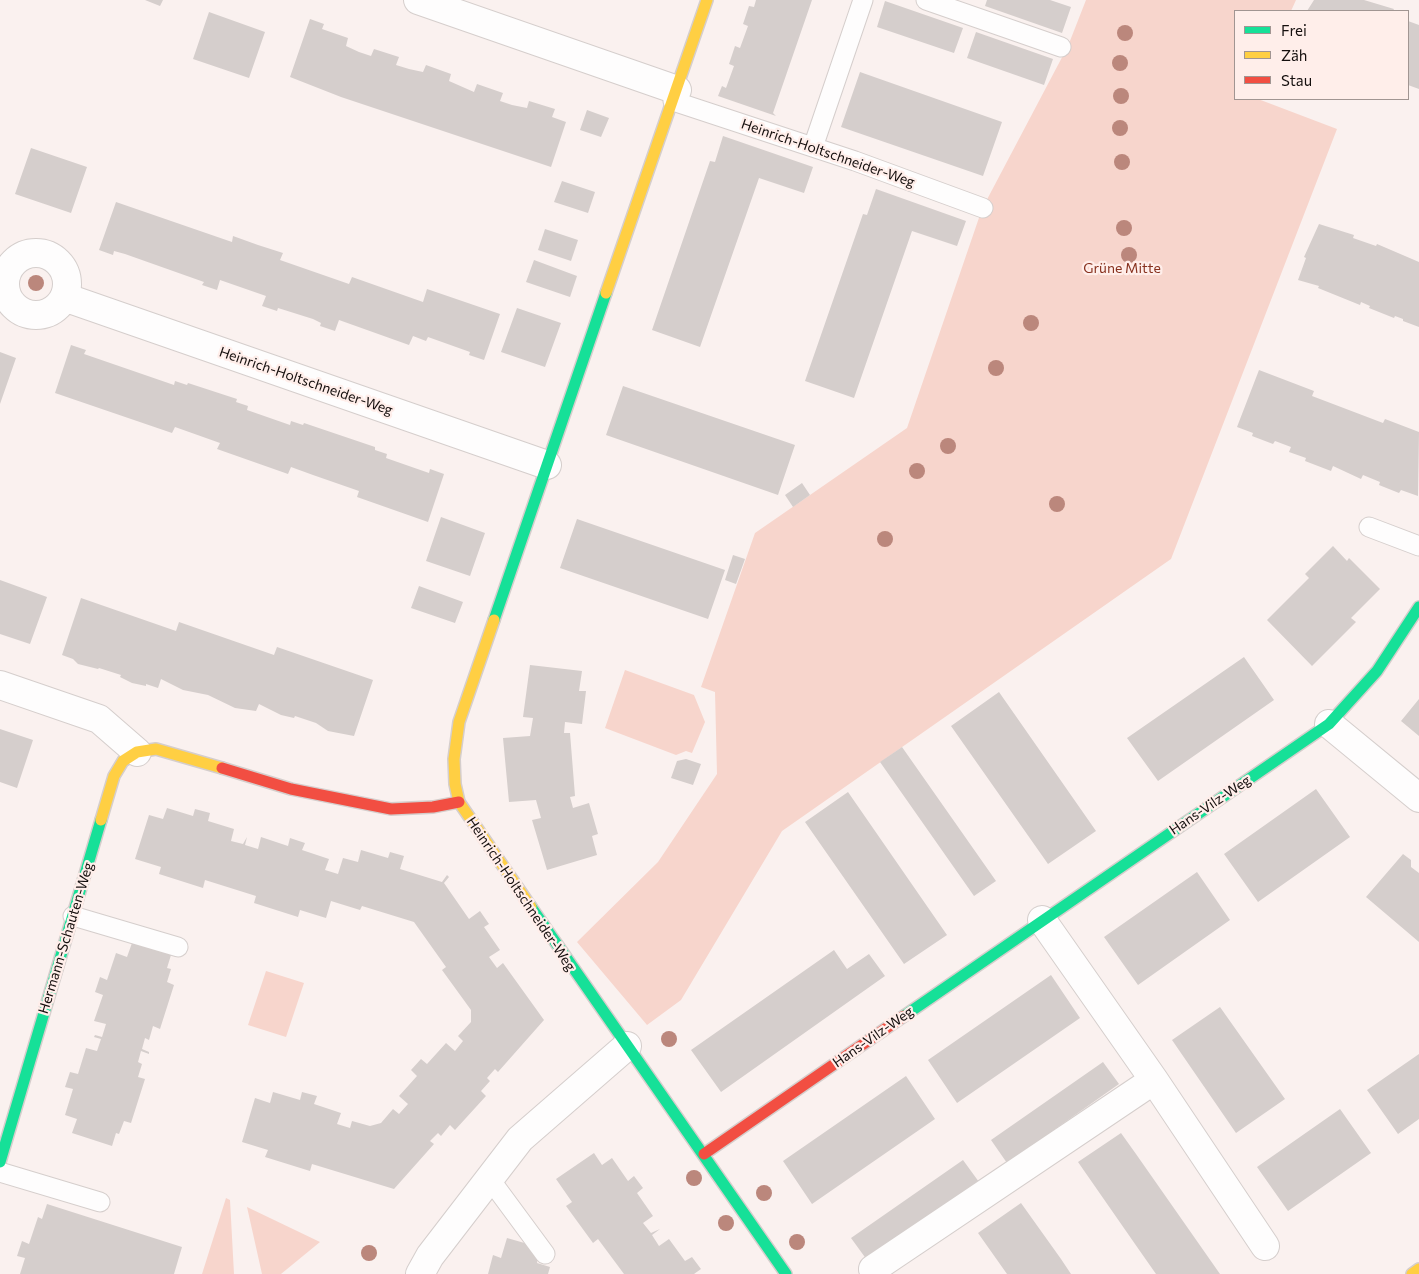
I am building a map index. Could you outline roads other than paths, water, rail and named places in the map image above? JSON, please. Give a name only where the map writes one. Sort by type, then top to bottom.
[{"type":"street","name":"Heinrich-Holtschneider-Weg","points":[[418,0],[675,96]]},
{"type":"street","name":"Heinrich-Holtschneider-Weg","points":[[707,0],[459,722],[454,759],[455,784],[459,802],[786,1274]]},
{"type":"street","points":[[36,252],[48,254],[58,261],[65,272],[68,284],[64,297],[57,307],[48,313],[36,315],[24,313],[14,306],[8,297],[3,273],[12,262],[23,255],[36,252]]},
{"type":"street","name":"Heinrich-Holtschneider-Weg","points":[[64,297],[547,465]]},
{"type":"street","name":"Hans-Vilz-Weg","points":[[704,1154],[1329,724],[1377,671],[1419,607]]},
{"type":"street","points":[[0,685],[99,719],[137,752],[156,749],[172,752],[291,789],[390,809],[433,807],[459,802]]},
{"type":"street","points":[[1329,724],[1419,798]]},
{"type":"street","name":"Hermann-Schauten-Weg","points":[[0,1162],[4,1132],[73,916],[114,776],[123,761],[137,752]]},
{"type":"street","points":[[1042,920],[1154,1080],[1264,1246]]},
{"type":"street","points":[[420,1274],[430,1256],[520,1139],[627,1046]]},
{"type":"street","points":[[873,1269],[1154,1080]]},
{"type":"street","points":[[1412,1274],[1419,1269]]},
{"type":"lane","points":[[813,147],[863,0]]},
{"type":"lane","points":[[926,0],[1061,47]]},
{"type":"lane","name":"Heinrich-Holtschneider-Weg","points":[[675,96],[982,208]]},
{"type":"lane","points":[[1369,526],[1419,546]]},
{"type":"lane","points":[[73,916],[178,947]]},
{"type":"lane","points":[[0,1172],[100,1202]]},
{"type":"lane","points":[[490,1178],[545,1254]]},
{"type":"park label","name":"Grüne Mitte","points":[[1122,268]]}]
